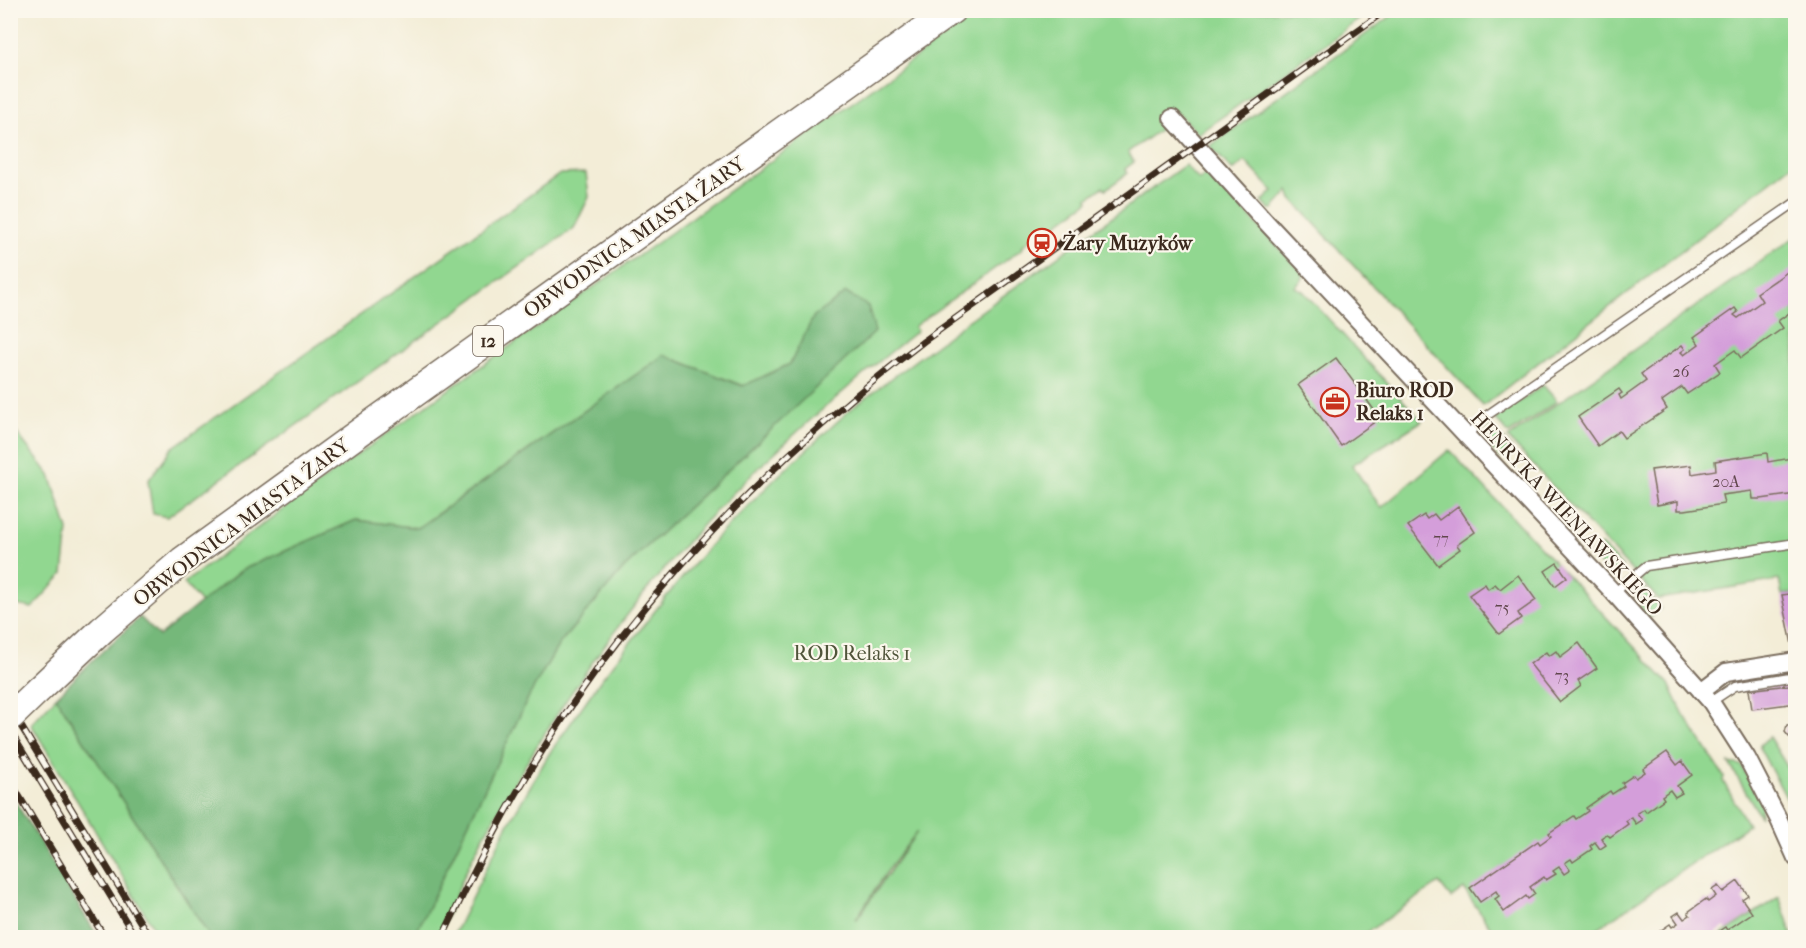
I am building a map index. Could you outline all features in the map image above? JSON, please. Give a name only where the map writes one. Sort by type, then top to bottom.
[{"type":"main road","name":"OBWODNICA MIASTA ŻARY","points":[[10,717],[102,630],[182,561],[952,10]]},
{"type":"street","name":"HENRYKA WIENIAWSKIEGO","points":[[1172,118],[1267,223],[1614,593],[1706,696],[1747,758],[1796,858]]},
{"type":"street","points":[[1706,696],[1726,672],[1796,661]]},
{"type":"lane","points":[[1467,435],[1486,416],[1796,202]]},
{"type":"lane","points":[[1614,593],[1646,566],[1796,543]]},
{"type":"lane","points":[[1706,696],[1735,686],[1796,676]]},
{"type":"green space","points":[[980,11],[1371,11],[1198,134],[1178,113],[1128,152],[1134,162],[1125,169],[1128,173],[1106,189],[1103,187],[1088,198],[1089,201],[1040,236],[1038,234],[1022,246],[1023,248],[916,325],[914,327],[917,331],[779,448],[699,528],[631,610],[568,697],[511,788],[478,846],[438,937],[414,937],[529,696],[559,644],[624,568],[874,332],[814,316],[790,364],[743,386],[664,355],[417,528],[356,520],[242,570],[201,603],[184,583],[365,449],[711,205]]},
{"type":"green space","points":[[1398,11],[1795,11],[1795,162],[1483,406],[1292,199],[1289,191],[1273,209],[1269,209],[1262,202],[1273,191],[1245,161],[1233,171],[1210,146]]},
{"type":"green space","name":"ROD Relaks 1","points":[[1185,165],[1199,180],[1208,172],[1304,274],[1295,287],[1303,291],[1422,421],[1352,465],[1381,508],[1449,450],[1669,684],[1684,715],[1724,776],[1723,781],[1748,825],[1585,937],[1497,937],[1464,889],[1451,898],[1439,883],[1360,937],[452,938],[507,826],[549,754],[600,681],[665,598],[715,539],[777,477],[852,408],[965,323]],"holes":[[[917,832],[857,919],[890,867]]]},
{"type":"green space","points":[[586,173],[589,197],[574,228],[167,517],[153,514],[148,481],[172,448],[560,174]]},
{"type":"green space","points":[[1795,237],[1795,593],[1782,595],[1779,580],[1658,599],[1508,438]]},
{"type":"green space","points":[[846,293],[868,306],[875,332],[624,568],[559,644],[529,696],[414,937],[210,937],[56,697],[140,617],[159,636],[242,570],[356,520],[418,528],[664,355],[743,386],[790,364],[814,316]]},
{"type":"green space","points":[[1543,385],[1557,401],[1509,434],[1495,419]]},
{"type":"green space","points":[[11,426],[50,475],[68,530],[63,574],[32,608],[11,604]]},
{"type":"green space","points":[[1491,426],[1511,448],[1500,458],[1487,439]]},
{"type":"green space","points":[[1601,545],[1622,567],[1612,570],[1604,568],[1591,555]]},
{"type":"green space","points":[[1642,587],[1661,608],[1650,618],[1638,603],[1639,591]]},
{"type":"green space","points":[[56,697],[210,937],[159,937],[31,724]]},
{"type":"green space","points":[[1769,737],[1788,768],[1795,767],[1795,814],[1760,749],[1760,745]]},
{"type":"green space","points":[[1729,763],[1741,765],[1762,806],[1760,816]]},
{"type":"green space","points":[[10,793],[98,937],[11,937]]},
{"type":"green space","points":[[1779,897],[1793,937],[1716,938]]},
{"type":"building","points":[[1796,266],[1796,308],[1778,321],[1783,328],[1741,358],[1735,350],[1715,364],[1720,372],[1687,394],[1682,387],[1662,401],[1667,409],[1624,438],[1619,431],[1598,446],[1578,417],[1619,389],[1622,393],[1619,395],[1621,399],[1646,381],[1641,374],[1682,345],[1685,349],[1681,352],[1684,355],[1699,344],[1694,337],[1735,308],[1738,312],[1734,315],[1738,318],[1762,301],[1757,293]]},
{"type":"building","points":[[1336,358],[1380,418],[1341,446],[1298,385]]},
{"type":"building","points":[[1796,449],[1796,494],[1761,499],[1753,499],[1752,491],[1722,495],[1724,504],[1685,510],[1678,510],[1678,501],[1657,505],[1651,470],[1691,465],[1692,474],[1716,470],[1715,461],[1767,453],[1768,462],[1792,458],[1791,450]]},
{"type":"building","points":[[1458,506],[1475,532],[1457,545],[1460,549],[1438,565],[1408,526],[1424,515],[1427,519],[1434,514],[1439,520]]},
{"type":"building","points":[[1557,563],[1567,577],[1555,586],[1545,571]]},
{"type":"building","points":[[1518,575],[1536,600],[1518,613],[1521,618],[1499,634],[1469,595],[1485,584],[1488,589],[1495,584],[1500,589]]},
{"type":"building","points":[[1796,593],[1796,645],[1792,645],[1782,595]]},
{"type":"building","points":[[1579,643],[1597,668],[1578,681],[1581,686],[1560,702],[1530,664],[1546,652],[1549,656],[1556,651],[1560,657]]},
{"type":"building","points":[[1796,684],[1796,703],[1752,709],[1749,690]]},
{"type":"building","points":[[1794,724],[1796,746],[1794,746],[1793,737],[1789,737],[1785,732],[1787,725]]},
{"type":"building","points":[[1667,752],[1677,765],[1682,761],[1692,775],[1677,786],[1682,793],[1675,797],[1670,790],[1662,796],[1664,799],[1646,812],[1644,809],[1637,813],[1642,820],[1636,824],[1631,817],[1626,821],[1628,824],[1610,837],[1607,834],[1601,838],[1606,845],[1600,849],[1595,842],[1590,846],[1592,849],[1573,862],[1571,859],[1565,863],[1570,870],[1564,874],[1559,867],[1553,871],[1556,874],[1546,880],[1544,877],[1530,887],[1535,894],[1528,899],[1526,896],[1504,912],[1495,899],[1499,896],[1496,891],[1480,902],[1470,888],[1538,841],[1540,844],[1551,836],[1549,833],[1574,816],[1576,819],[1588,811],[1586,808],[1610,791],[1612,794],[1624,786],[1622,783],[1634,775],[1636,778],[1645,772],[1643,769]]},
{"type":"building","points":[[1738,881],[1748,895],[1742,899],[1752,913],[1727,930],[1725,927],[1716,933],[1718,935],[1715,938],[1650,938],[1670,924],[1672,927],[1678,923],[1673,916],[1679,912],[1684,919],[1690,915],[1688,912],[1706,899],[1708,902],[1716,896],[1712,890],[1718,886],[1723,892]]},
{"type":"railway","points":[[442,938],[503,816],[566,714],[609,653],[655,595],[756,487],[866,387],[924,341],[1386,10]]},
{"type":"railway","points":[[10,708],[150,938]]},
{"type":"railway","points":[[10,731],[136,938]]},
{"type":"railway","points":[[10,781],[105,938]]},
{"type":"place","name":"Żary Muzyków","points":[[1042,243]]},
{"type":"place","name":"Biuro ROD Relaks 1","points":[[1335,402]]}]
